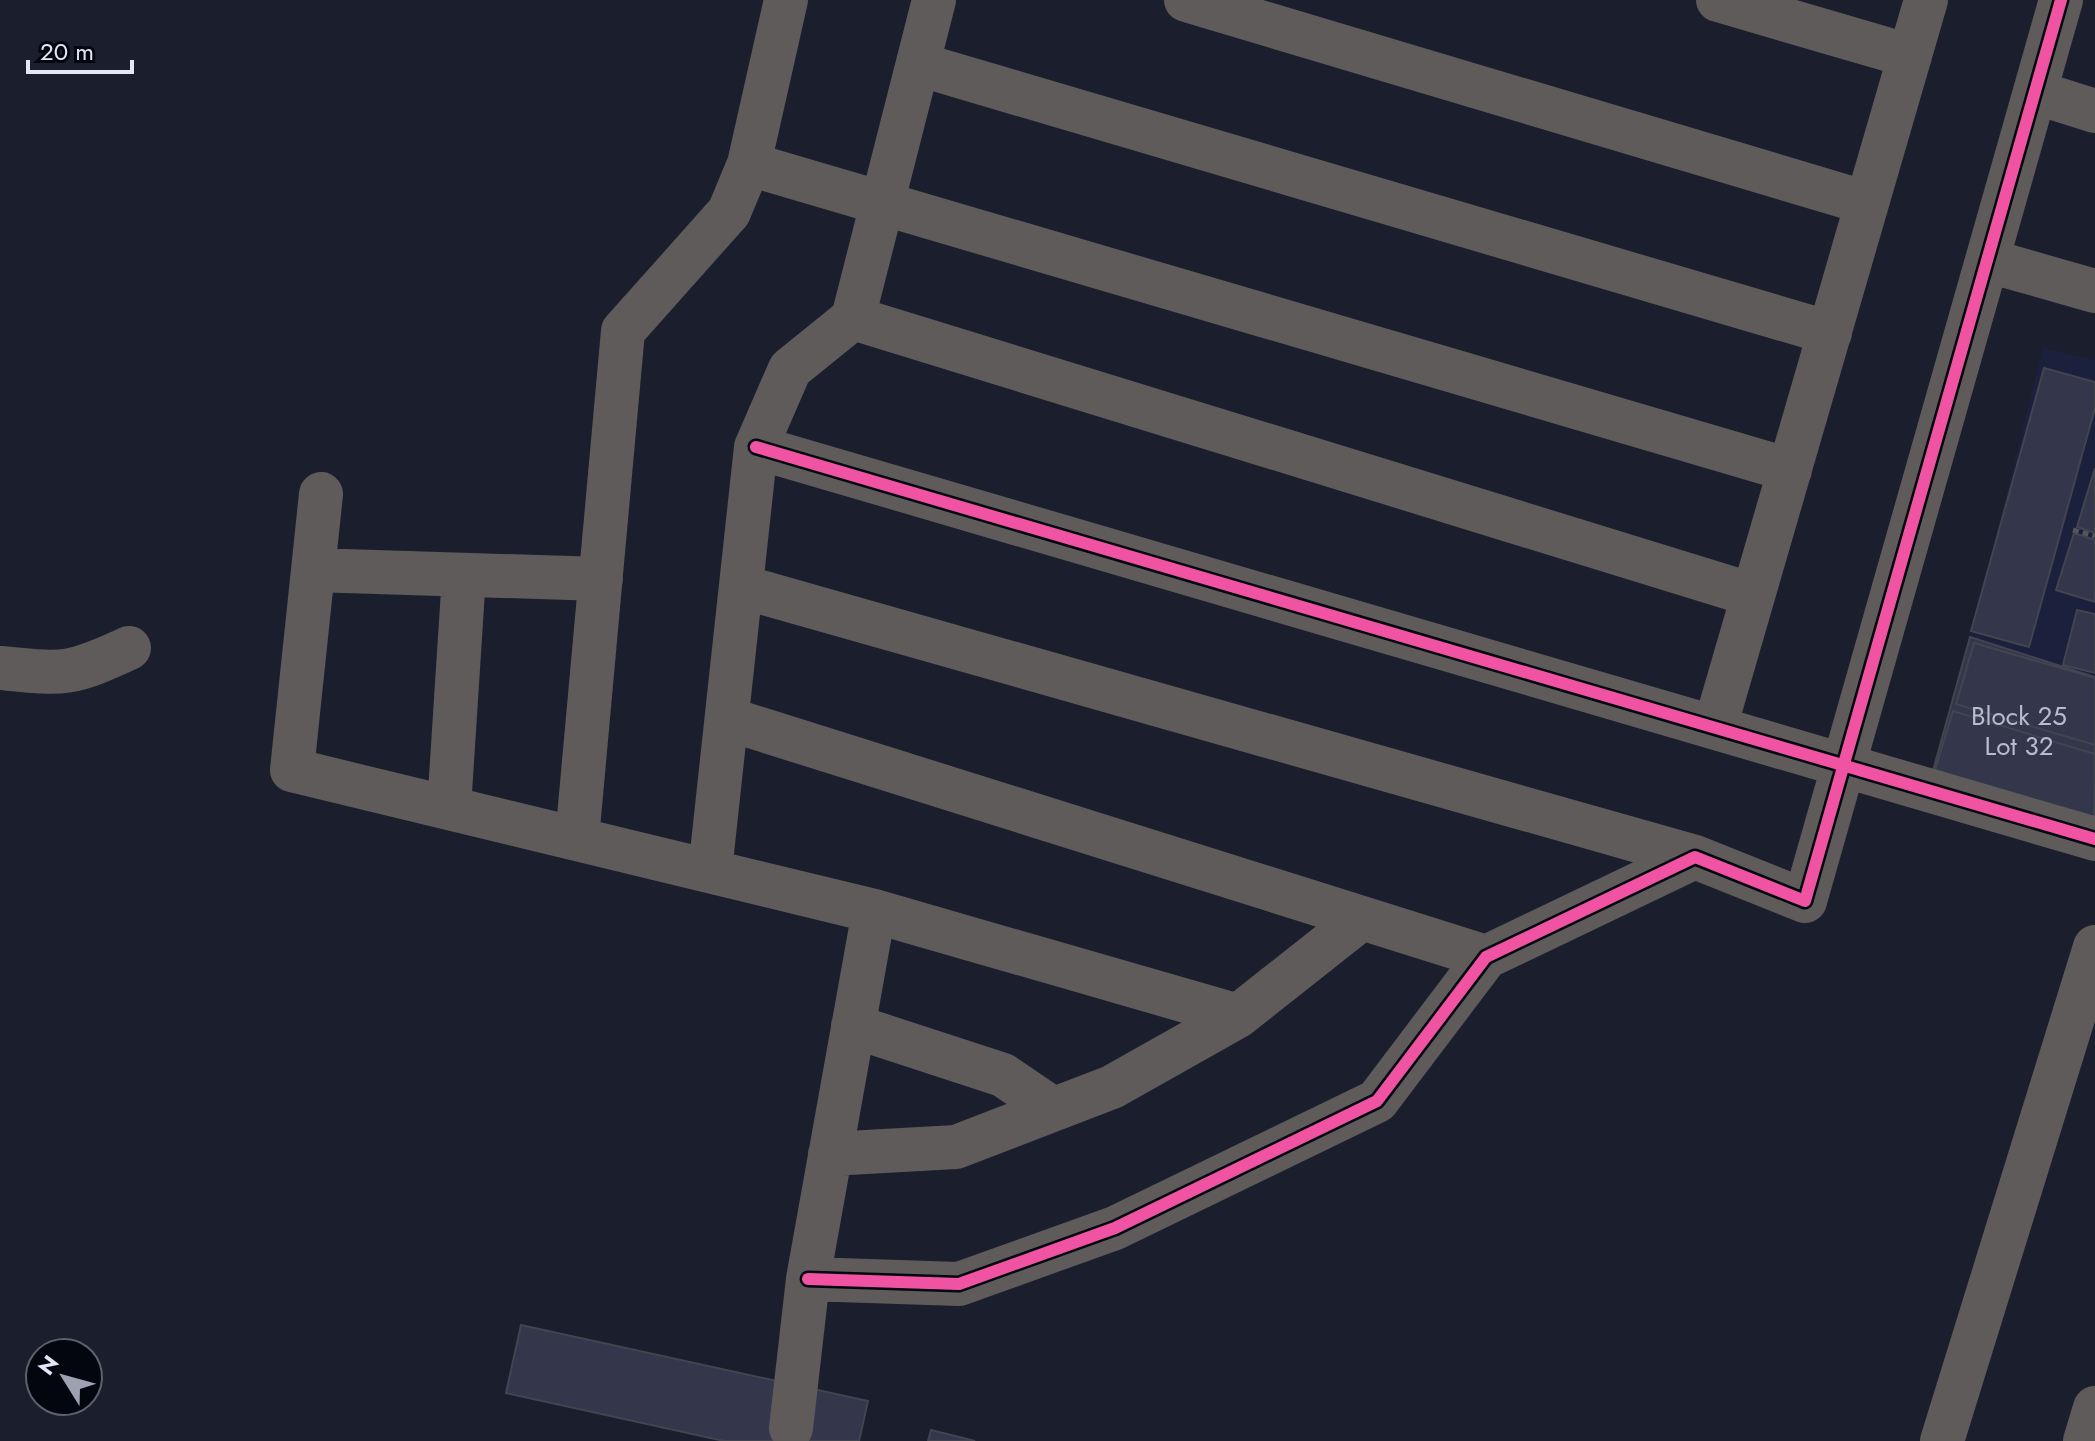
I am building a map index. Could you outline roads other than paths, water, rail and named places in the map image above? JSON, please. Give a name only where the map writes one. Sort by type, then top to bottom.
[{"type":"street","points":[[577,839],[623,331],[729,212],[749,164],[786,0]]},
{"type":"street","points":[[710,871],[756,447],[790,369],[853,318],[934,0]]},
{"type":"street","points":[[1186,0],[1867,203]]},
{"type":"street","points":[[1718,0],[1910,56]]},
{"type":"street","points":[[1715,727],[1926,0]]},
{"type":"street","points":[[743,587],[1695,857],[1805,901],[1841,765],[1989,261],[2061,0]]},
{"type":"street","points":[[918,64],[1830,333]]},
{"type":"street","points":[[2035,92],[2095,111]]},
{"type":"street","points":[[749,164],[1790,470]]},
{"type":"street","points":[[1989,261],[2095,291]]},
{"type":"street","points":[[853,318],[1753,595]]},
{"type":"street","points":[[756,447],[2095,839]]},
{"type":"street","points":[[321,494],[292,770],[874,911],[1238,1016]]},
{"type":"street","points":[[313,570],[601,579]]},
{"type":"street","points":[[449,808],[464,575]]},
{"type":"street","points":[[0,668],[50,674],[80,671],[129,648]]},
{"type":"street","points":[[728,719],[1486,957]]},
{"type":"street","points":[[808,1279],[959,1284],[1115,1228],[1377,1101],[1486,957],[1695,857]]},
{"type":"street","points":[[791,1428],[808,1279],[874,911]]},
{"type":"street","points":[[830,1154],[956,1147],[1112,1087],[1238,1016],[1362,918]]},
{"type":"street","points":[[1942,1441],[2095,947]]},
{"type":"street","points":[[853,1026],[1003,1075],[1053,1109]]},
{"type":"street","points":[[2085,1441],[2095,1408]]}]
